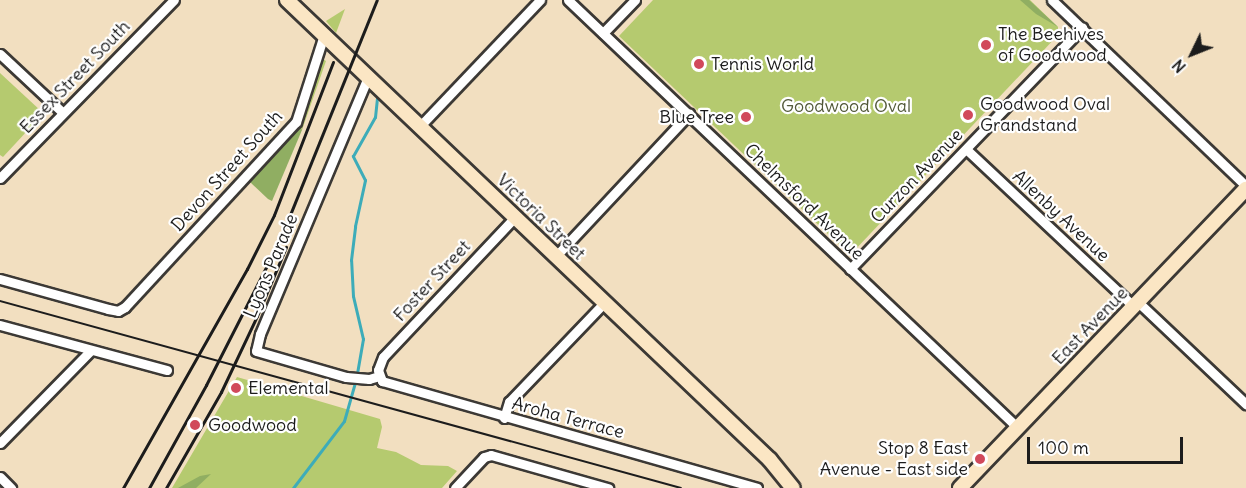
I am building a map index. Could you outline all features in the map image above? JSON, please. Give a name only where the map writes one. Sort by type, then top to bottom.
[{"type":"street","name":"Essex Street South","points":[[0,178],[174,0]]},
{"type":"street","name":"Victoria Street","points":[[287,0],[770,460],[805,488]]},
{"type":"street","points":[[420,126],[540,0]]},
{"type":"street","name":"Chelmsford Avenue","points":[[568,0],[1018,428]]},
{"type":"street","points":[[603,33],[635,0]]},
{"type":"street","points":[[1052,0],[1246,188]]},
{"type":"street","name":"Curzon Avenue","points":[[850,269],[1082,28]]},
{"type":"street","name":"Devon Street South","points":[[0,279],[108,309],[122,309],[296,122],[324,35]]},
{"type":"street","points":[[0,54],[62,112]]},
{"type":"street","name":"Lyons Parade","points":[[368,77],[260,334],[256,351],[346,377],[369,379],[379,373]]},
{"type":"street","points":[[556,256],[689,114]]},
{"type":"street","name":"Allenby Avenue","points":[[966,149],[1246,404]]},
{"type":"street","name":"East Avenue","points":[[960,488],[1246,188]]},
{"type":"street","name":"Foster Street","points":[[379,373],[383,357],[515,217]]},
{"type":"street","points":[[504,418],[510,402],[605,302]]},
{"type":"street","points":[[0,325],[167,370]]},
{"type":"street","points":[[0,442],[90,351]]},
{"type":"street","name":"Aroha Terrace","points":[[379,373],[382,381],[389,385],[757,488]]},
{"type":"street","points":[[454,488],[487,456],[495,456],[608,488]]},
{"type":"street","name":"Victoria Street","points":[[770,460],[793,488]]},
{"type":"street","points":[[0,477],[11,488]]},
{"type":"green space","name":"Goodwood Oval","points":[[653,0],[1030,0],[1058,27],[1058,35],[853,252],[848,253],[619,36]]},
{"type":"green space","points":[[1020,0],[1029,0],[1058,27],[1036,14]]},
{"type":"green space","points":[[345,9],[336,33],[326,21]]},
{"type":"green space","points":[[323,59],[326,61],[302,130],[300,126]]},
{"type":"green space","points":[[0,73],[41,111],[41,116],[3,157],[0,155]]},
{"type":"green space","points":[[300,126],[302,130],[272,201],[250,182]]},
{"type":"green space","points":[[237,377],[380,419],[382,427],[377,448],[396,452],[421,465],[448,466],[457,471],[442,488],[172,488]]},
{"type":"green space","points":[[211,474],[196,488],[178,488],[200,476]]},
{"type":"waterway","points":[[293,488],[344,421],[356,379],[363,339],[353,296],[351,260],[355,226],[365,180],[353,156],[375,117],[377,98]]},
{"type":"tram line","points":[[0,301],[681,488]]},
{"type":"railway","points":[[149,488],[206,385],[279,242],[377,0]]},
{"type":"railway","points":[[123,488],[247,269],[274,215],[333,62]]},
{"type":"railway","points":[[166,488],[221,392],[286,247]]},
{"type":"place","name":"The Beehives of Goodwood","points":[[986,45]]},
{"type":"place","name":"Tennis World","points":[[699,64]]},
{"type":"place","name":"Goodwood Oval Grandstand","points":[[968,115]]},
{"type":"place","name":"Blue Tree","points":[[746,117]]},
{"type":"place","name":"Elemental","points":[[236,388]]},
{"type":"place","name":"Goodwood","points":[[195,425]]},
{"type":"place","name":"Stop 8 East Avenue - East side","points":[[980,459]]}]
